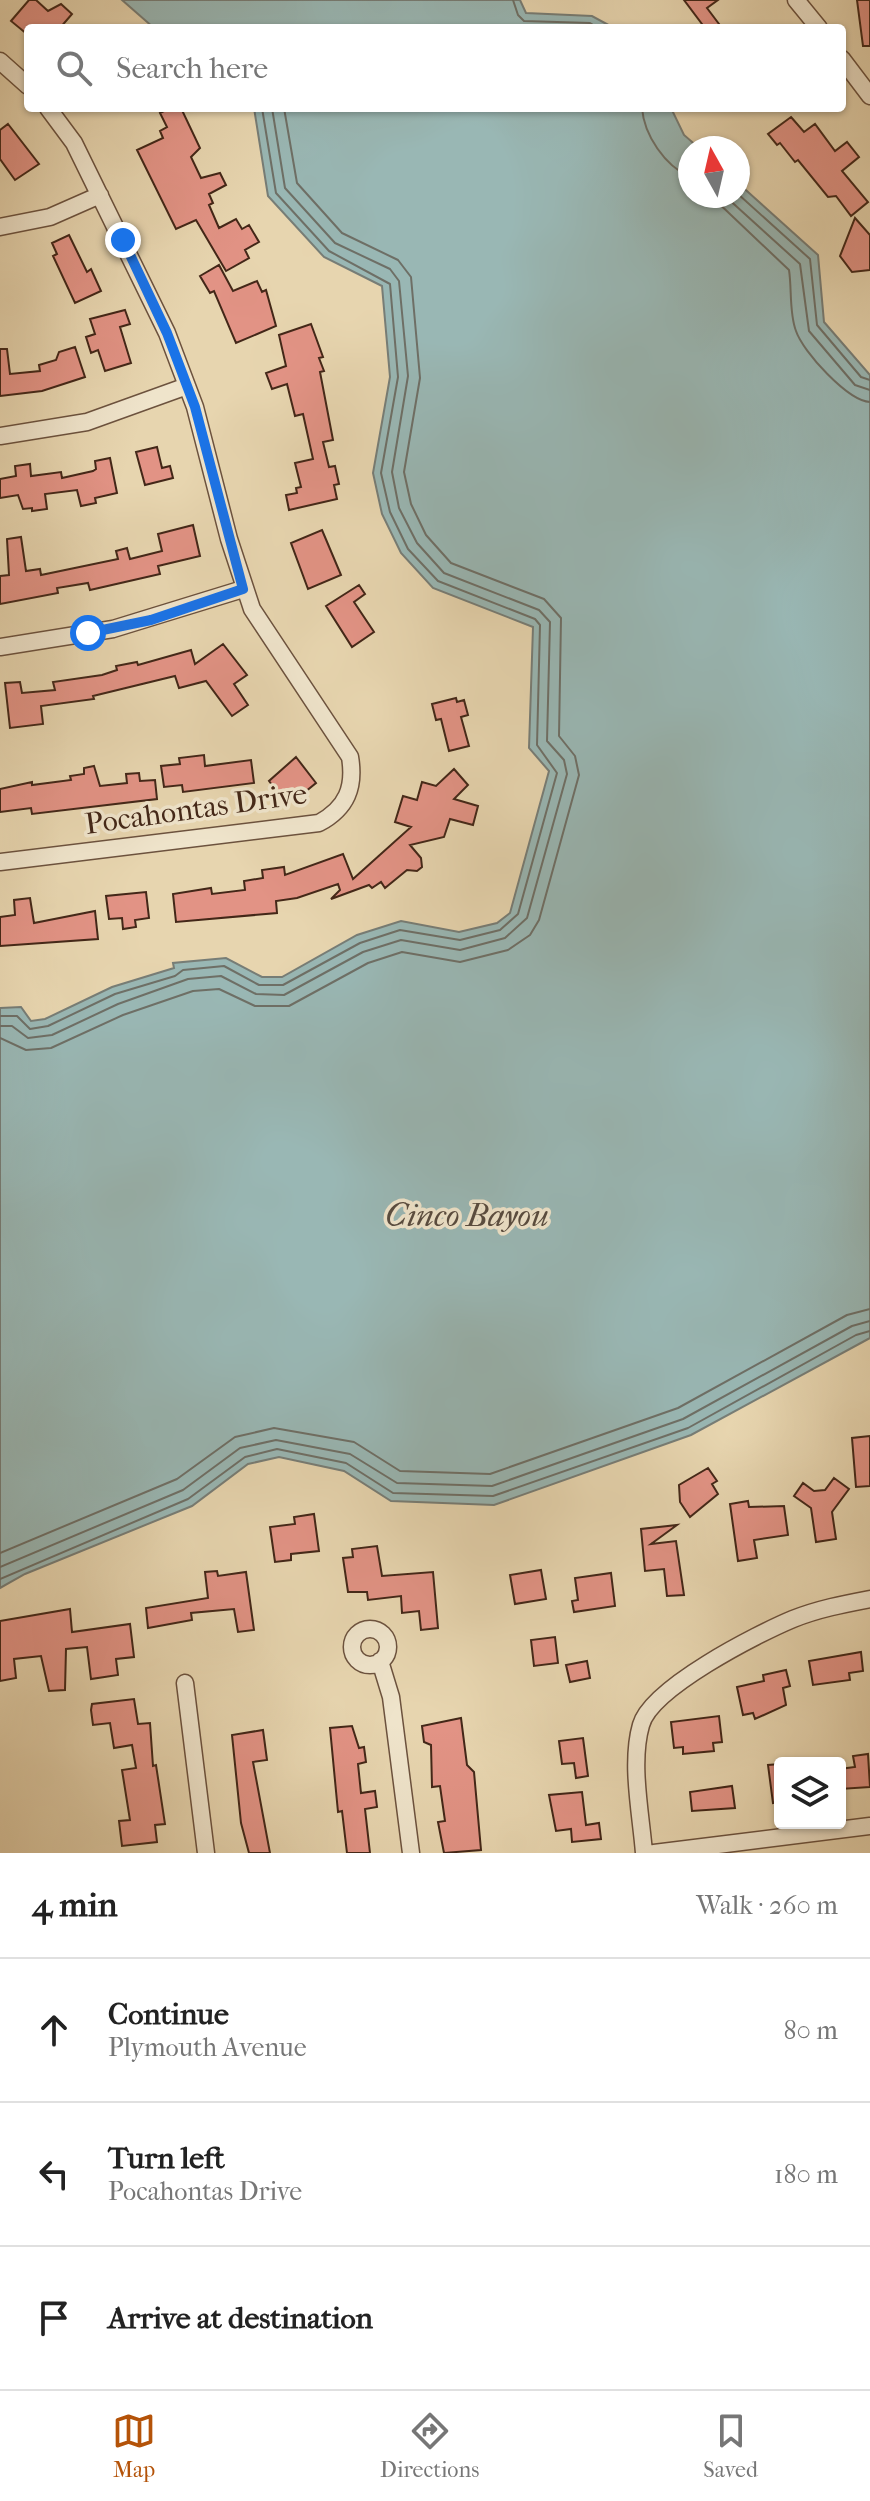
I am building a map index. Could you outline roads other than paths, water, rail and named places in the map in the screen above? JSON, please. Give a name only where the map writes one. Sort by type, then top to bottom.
[{"type":"street","points":[[796,0],[816,24]]},
{"type":"street","points":[[0,61],[24,82]]},
{"type":"street","points":[[846,64],[870,96]]},
{"type":"street","name":"Pocahontas Drive","points":[[0,862],[319,823],[339,810],[351,786],[350,757],[272,645],[243,589],[187,386],[167,333],[74,143],[51,112]]},
{"type":"street","points":[[0,227],[50,217],[100,195]]},
{"type":"street","points":[[0,436],[87,422],[187,386]]},
{"type":"street","points":[[0,647],[113,629],[243,589]]},
{"type":"street","points":[[644,1853],[638,1741],[644,1717],[654,1701],[687,1677],[776,1627],[822,1609],[870,1599]]},
{"type":"street","points":[[380,1661],[391,1697],[411,1853]]},
{"type":"street","points":[[185,1683],[206,1853]]},
{"type":"street","points":[[654,1853],[870,1826]]},
{"type":"water","points":[[122,0],[520,0],[526,13],[592,16],[607,24],[149,24]]},
{"type":"water","name":"Cinco Bayou","points":[[255,112],[673,112],[685,136],[678,136],[678,208],[750,208],[750,194],[818,255],[824,322],[870,375],[870,1338],[691,1435],[494,1505],[391,1501],[344,1471],[279,1457],[248,1464],[192,1506],[25,1574],[0,1588],[0,1008],[21,1007],[31,1021],[45,1019],[112,987],[174,968],[173,963],[226,958],[262,977],[282,977],[357,935],[401,921],[459,932],[497,923],[510,913],[549,771],[529,748],[533,627],[433,588],[401,553],[382,514],[373,473],[390,377],[382,286],[324,257],[268,196]]}]
